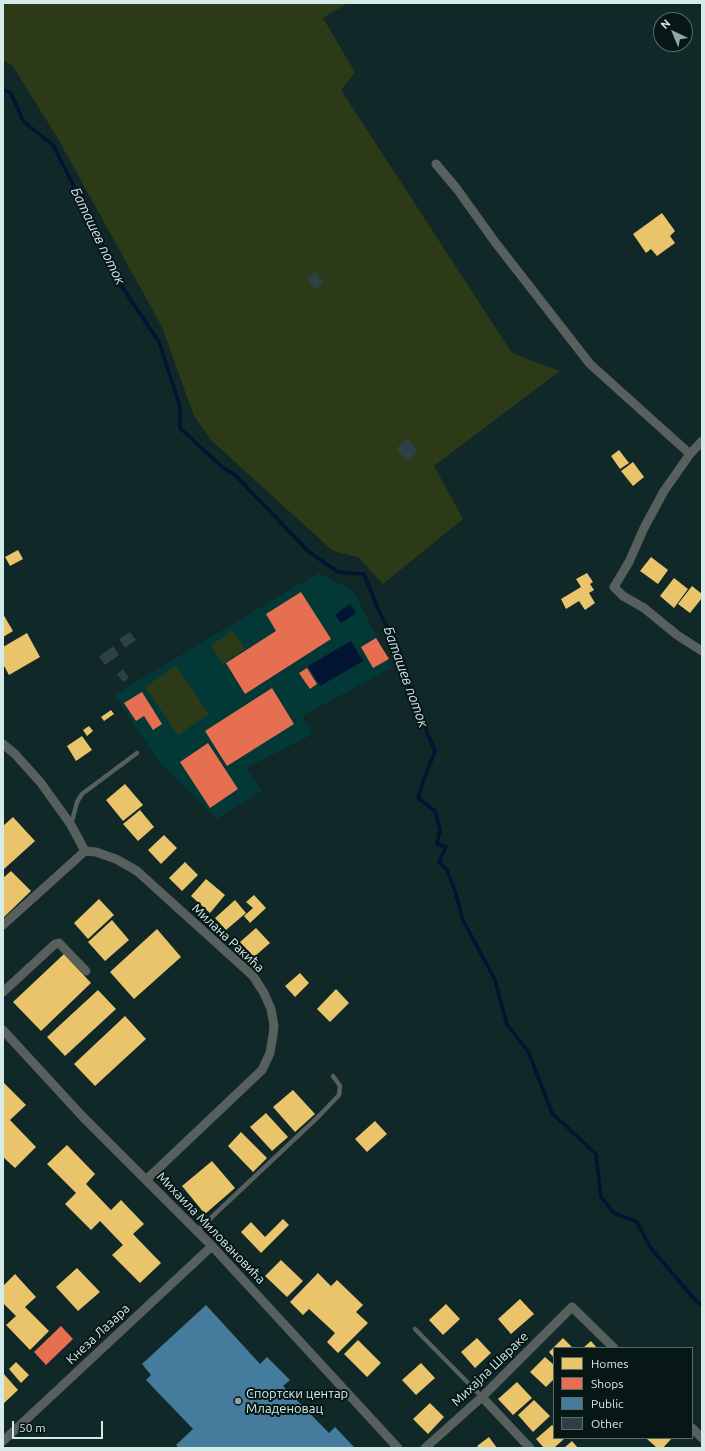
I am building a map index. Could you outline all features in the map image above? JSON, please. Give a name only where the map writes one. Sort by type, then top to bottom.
[{"type":"street","points":[[436,164],[457,189],[513,266],[590,364],[690,454]]},
{"type":"street","points":[[702,441],[690,454],[664,491],[644,528],[629,562],[614,587],[623,596],[644,608],[677,634],[702,651]]},
{"type":"street","points":[[3,744],[15,754],[41,783],[71,825],[85,851],[3,925]]},
{"type":"street","name":"Милана Ракића","points":[[85,851],[96,852],[116,859],[137,871],[252,976],[264,993],[273,1017],[274,1026],[272,1044],[270,1053],[262,1070],[146,1180]]},
{"type":"street","points":[[3,992],[55,944],[59,943],[86,971]]},
{"type":"street","name":"Михаила Миловановића","points":[[3,1030],[84,1117],[197,1230],[398,1448]]},
{"type":"street","name":"Кнеза Лазара","points":[[3,1441],[212,1246]]},
{"type":"street","name":"Михајла Швраке","points":[[425,1448],[482,1396],[572,1307],[613,1347]]},
{"type":"street","points":[[482,1396],[530,1448]]},
{"type":"street","points":[[693,1429],[702,1438]]},
{"type":"lane","points":[[71,825],[77,802],[82,794],[137,753]]},
{"type":"lane","points":[[197,1230],[319,1116],[340,1092],[339,1083],[333,1076]]},
{"type":"lane","points":[[415,1329],[482,1396]]},
{"type":"shaded area","points":[[318,573],[353,590],[392,668],[302,716],[313,734],[246,768],[262,791],[217,819],[160,763],[114,695]]},
{"type":"shaded area","points":[[350,604],[356,613],[341,623],[335,615]]},
{"type":"shaded area","points":[[351,641],[363,661],[320,686],[308,666]]},
{"type":"green space","points":[[3,3],[348,3],[323,18],[355,72],[341,90],[512,353],[560,371],[434,466],[463,519],[383,584],[358,557],[333,551],[211,440],[194,416],[162,327],[57,137],[12,65],[3,60]]},
{"type":"green space","points":[[233,630],[245,649],[222,664],[211,645]]},
{"type":"green space","points":[[176,666],[209,714],[178,735],[145,687]]},
{"type":"building: Homes","points":[[662,213],[675,231],[670,236],[675,243],[657,256],[651,249],[646,253],[633,234]]},
{"type":"building: Homes","points":[[619,450],[629,463],[620,469],[611,456]]},
{"type":"building: Homes","points":[[633,462],[644,477],[633,486],[621,471]]},
{"type":"building: Homes","points":[[18,550],[23,559],[10,566],[5,557]]},
{"type":"building: Homes","points":[[651,557],[668,570],[658,584],[640,571]]},
{"type":"building: Homes","points":[[587,573],[593,582],[590,584],[594,590],[589,593],[595,603],[585,610],[579,601],[566,609],[561,599],[581,587],[576,579]]},
{"type":"building: Homes","points":[[674,578],[688,589],[674,608],[660,596]]},
{"type":"building: Homes","points":[[692,586],[702,594],[702,598],[690,613],[678,604]]},
{"type":"building: Homes","points":[[3,614],[13,631],[3,637]]},
{"type":"building: Homes","points":[[27,633],[40,657],[9,675],[3,664],[3,647]]},
{"type":"building: Homes","points":[[111,710],[114,714],[104,721],[101,717]]},
{"type":"building: Homes","points":[[89,726],[93,731],[87,736],[83,730]]},
{"type":"building: Homes","points":[[82,736],[92,750],[76,761],[67,746]]},
{"type":"building: Homes","points":[[125,784],[143,805],[123,821],[106,800]]},
{"type":"building: Homes","points":[[140,810],[154,827],[138,841],[123,824]]},
{"type":"building: Homes","points":[[13,817],[35,841],[3,870],[3,826]]},
{"type":"building: Homes","points":[[164,835],[177,848],[161,864],[148,850]]},
{"type":"building: Homes","points":[[185,862],[198,875],[182,891],[169,878]]},
{"type":"building: Homes","points":[[11,871],[31,891],[3,918],[3,878]]},
{"type":"building: Homes","points":[[206,879],[225,895],[210,913],[191,896]]},
{"type":"building: Homes","points":[[254,895],[266,908],[250,923],[244,916],[253,908],[246,902]]},
{"type":"building: Homes","points":[[99,899],[114,915],[88,939],[74,923]]},
{"type":"building: Homes","points":[[235,900],[246,913],[226,930],[215,918]]},
{"type":"building: Homes","points":[[112,920],[129,940],[105,961],[88,942]]},
{"type":"building: Homes","points":[[256,928],[270,943],[254,957],[240,942]]},
{"type":"building: Homes","points":[[157,929],[181,957],[134,999],[110,972]]},
{"type":"building: Homes","points":[[64,954],[91,983],[41,1031],[13,1002]]},
{"type":"building: Homes","points":[[300,973],[309,983],[295,997],[285,986]]},
{"type":"building: Homes","points":[[336,989],[349,1003],[330,1022],[317,1009]]},
{"type":"building: Homes","points":[[98,990],[116,1009],[65,1056],[47,1037]]},
{"type":"building: Homes","points":[[125,1016],[146,1039],[95,1086],[74,1064]]},
{"type":"building: Homes","points":[[3,1082],[26,1105],[10,1120],[36,1147],[15,1168],[3,1157]]},
{"type":"building: Homes","points":[[293,1090],[315,1114],[295,1132],[273,1107]]},
{"type":"building: Homes","points":[[266,1113],[288,1137],[272,1151],[250,1127]]},
{"type":"building: Homes","points":[[375,1121],[387,1134],[367,1152],[355,1139]]},
{"type":"building: Homes","points":[[241,1132],[267,1158],[253,1172],[228,1146]]},
{"type":"building: Homes","points":[[67,1145],[95,1174],[86,1184],[111,1210],[121,1200],[144,1224],[133,1234],[161,1263],[140,1283],[112,1255],[123,1245],[100,1221],[91,1230],[65,1204],[76,1193],[47,1164]]},
{"type":"building: Homes","points":[[212,1161],[235,1188],[205,1214],[182,1186]]},
{"type":"building: Homes","points":[[283,1219],[289,1225],[261,1253],[241,1232],[251,1222],[265,1237]]},
{"type":"building: Homes","points":[[281,1260],[303,1281],[287,1297],[265,1276]]},
{"type":"building: Homes","points":[[77,1268],[100,1292],[78,1311],[56,1287]]},
{"type":"building: Homes","points":[[318,1273],[331,1286],[337,1280],[363,1305],[356,1312],[368,1323],[338,1353],[327,1342],[335,1333],[309,1309],[303,1315],[290,1302]]},
{"type":"building: Homes","points":[[15,1274],[36,1297],[25,1307],[49,1331],[30,1350],[6,1325],[16,1316],[3,1303],[3,1286]]},
{"type":"building: Homes","points":[[520,1299],[534,1314],[511,1334],[498,1319]]},
{"type":"building: Homes","points":[[446,1304],[460,1319],[443,1335],[429,1320]]},
{"type":"building: Homes","points":[[477,1338],[491,1353],[475,1368],[461,1352]]},
{"type":"building: Homes","points":[[563,1338],[572,1347],[554,1347]]},
{"type":"building: Homes","points":[[358,1340],[381,1363],[367,1377],[344,1354]]},
{"type":"building: Homes","points":[[591,1341],[596,1347],[584,1347]]},
{"type":"building: Homes","points":[[553,1348],[553,1357],[549,1352]]},
{"type":"building: Homes","points":[[545,1357],[553,1364],[553,1380],[546,1387],[530,1372]]},
{"type":"building: Homes","points":[[16,1362],[29,1375],[21,1383],[9,1369]]},
{"type":"building: Homes","points":[[421,1363],[435,1378],[416,1395],[402,1380]]},
{"type":"building: Homes","points":[[3,1373],[18,1390],[3,1404]]},
{"type":"building: Homes","points":[[517,1382],[532,1398],[513,1415],[498,1399]]},
{"type":"building: Homes","points":[[534,1400],[550,1416],[533,1432],[518,1415]]},
{"type":"building: Homes","points":[[430,1403],[444,1417],[428,1434],[413,1419]]},
{"type":"building: Homes","points":[[552,1425],[553,1439],[564,1439],[554,1448],[544,1448],[536,1439]]},
{"type":"building: Homes","points":[[489,1437],[497,1448],[479,1448],[477,1446]]},
{"type":"building: Homes","points":[[647,1439],[671,1439],[663,1448],[657,1448]]},
{"type":"building: Homes","points":[[572,1441],[578,1448],[564,1448]]},
{"type":"building: Shops","points":[[301,592],[331,639],[245,694],[226,663],[276,631],[266,614]]},
{"type":"building: Shops","points":[[376,638],[389,659],[373,668],[361,647]]},
{"type":"building: Shops","points":[[307,668],[317,684],[310,689],[299,673]]},
{"type":"building: Shops","points":[[272,688],[294,724],[227,766],[205,731]]},
{"type":"building: Shops","points":[[142,692],[162,724],[153,730],[144,716],[136,721],[124,703]]},
{"type":"building: Shops","points":[[208,743],[238,789],[210,808],[180,762]]},
{"type":"building: Shops","points":[[61,1326],[73,1339],[46,1365],[34,1352]]},
{"type":"building: Public","points":[[206,1305],[260,1364],[267,1357],[290,1380],[283,1386],[329,1433],[335,1427],[355,1448],[179,1448],[176,1445],[193,1429],[146,1380],[151,1375],[142,1364]]},
{"type":"building: Other","points":[[315,272],[324,283],[316,290],[307,279]]},
{"type":"building: Other","points":[[407,438],[418,451],[408,461],[396,449]]},
{"type":"building: Other","points":[[130,632],[136,640],[125,648],[119,639]]},
{"type":"building: Other","points":[[113,646],[119,655],[105,665],[99,657]]},
{"type":"building: Other","points":[[123,669],[129,678],[123,682],[117,674]]},
{"type":"waterway","name":"Баташев поток","points":[[3,89],[11,93],[23,121],[53,145],[100,238],[114,275],[159,342],[180,406],[180,428],[221,466],[236,476],[309,552],[338,572],[364,574],[378,609],[399,650],[415,705],[435,751],[418,798],[435,811],[440,830],[437,844],[446,847],[439,862],[447,870],[455,891],[463,920],[495,980],[507,1025],[528,1051],[552,1113],[596,1154],[601,1197],[614,1213],[637,1222],[650,1247],[695,1300],[702,1305]]},
{"type":"place","name":"Спортски центар Младеновац","points":[[238,1401]]}]
